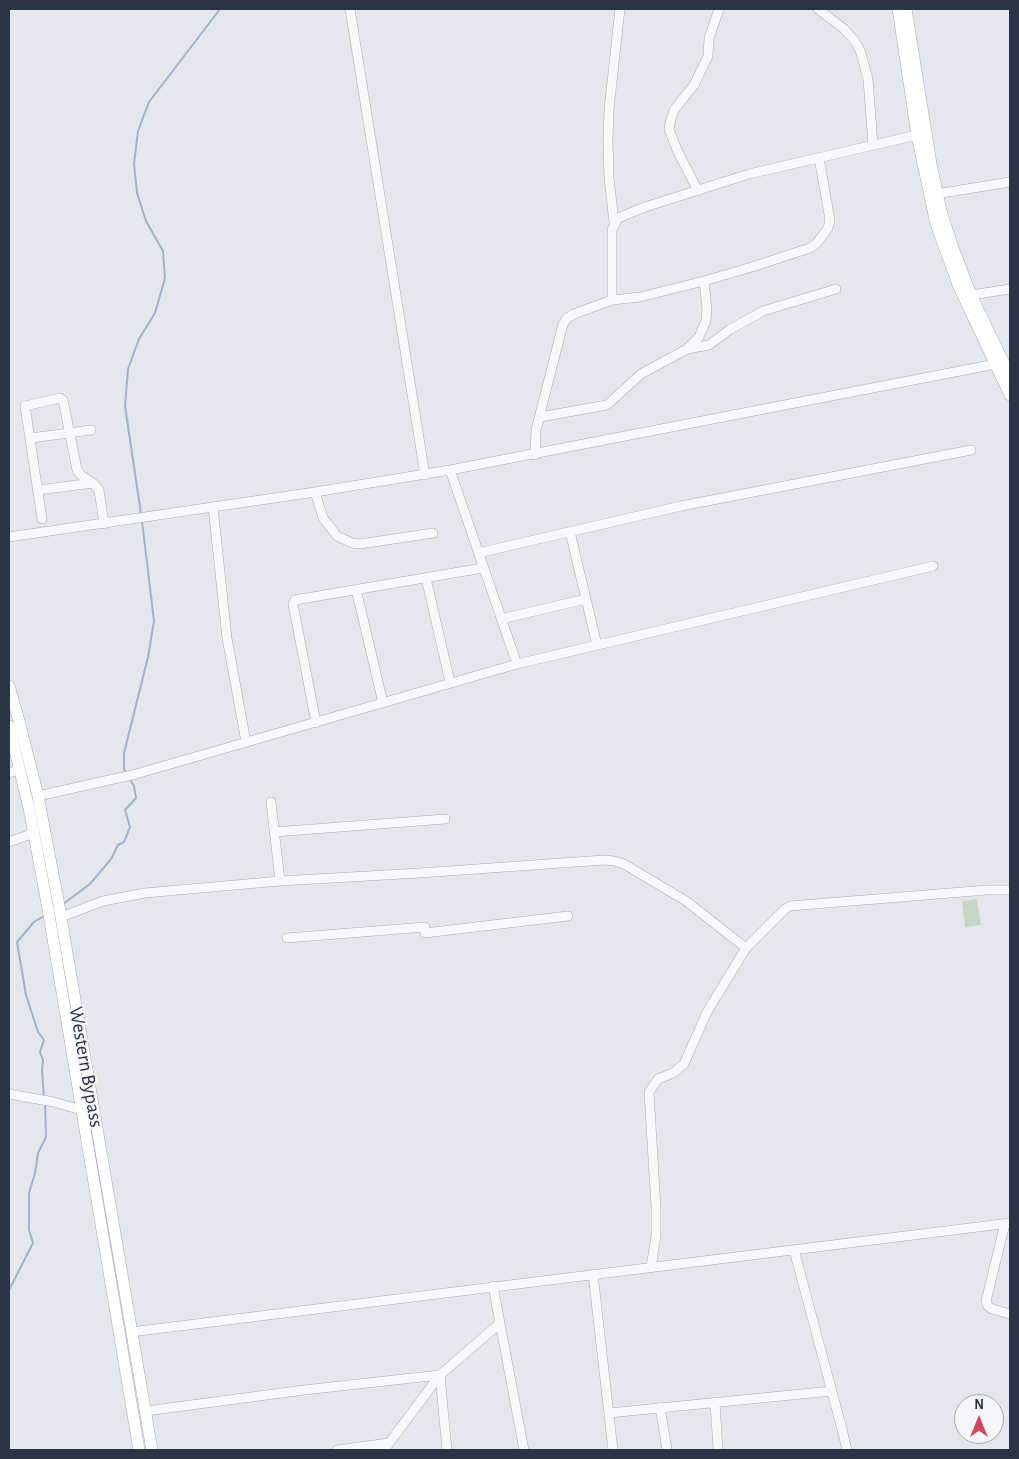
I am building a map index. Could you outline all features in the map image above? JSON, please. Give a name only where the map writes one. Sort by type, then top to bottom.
[{"type":"main road","points":[[898,9],[917,136],[929,195],[947,259],[959,288],[999,363],[1010,376]]},
{"type":"main road","points":[[906,9],[936,194],[952,248],[999,363],[1010,395]]},
{"type":"main road","name":"Western Bypass","points":[[9,686],[38,796],[56,912],[152,1450]]},
{"type":"main road","name":"Western Bypass","points":[[9,726],[14,771],[56,912],[81,1110],[139,1450]]},
{"type":"street","points":[[350,9],[425,475]]},
{"type":"street","points":[[612,300],[611,236],[614,222],[609,178],[608,140],[609,109],[620,9]]},
{"type":"street","points":[[698,191],[677,150],[669,129],[674,110],[694,85],[708,56],[709,38],[718,9]]},
{"type":"street","points":[[818,9],[844,29],[860,50],[865,64],[870,92],[872,146]]},
{"type":"street","points":[[614,222],[623,215],[749,174],[917,136]]},
{"type":"street","points":[[535,455],[535,438],[563,324],[567,318],[612,300],[640,297],[764,263],[810,248],[817,243],[828,228],[830,220],[818,158]]},
{"type":"street","points":[[936,194],[1010,182]]},
{"type":"street","points":[[540,417],[607,405],[641,374],[686,349],[704,330],[707,309],[704,280]]},
{"type":"street","points":[[686,349],[709,344],[729,330],[763,311],[836,289]]},
{"type":"street","points":[[971,295],[1010,289]]},
{"type":"street","points":[[9,537],[425,475],[999,363]]},
{"type":"street","points":[[42,518],[26,405],[58,398],[62,400],[68,433],[79,473],[99,490],[104,524]]},
{"type":"street","points":[[31,438],[91,430]]},
{"type":"street","points":[[478,553],[681,506],[972,450]]},
{"type":"street","points":[[450,470],[517,664]]},
{"type":"street","points":[[38,490],[93,483]]},
{"type":"street","points":[[314,492],[323,518],[337,536],[352,543],[360,544],[433,533]]},
{"type":"street","points":[[213,507],[228,638],[246,742]]},
{"type":"street","points":[[570,532],[597,645]]},
{"type":"street","points":[[38,796],[134,774],[517,664],[933,566]]},
{"type":"street","points":[[316,723],[293,604],[298,599],[483,568]]},
{"type":"street","points":[[426,578],[450,682]]},
{"type":"street","points":[[356,589],[383,702]]},
{"type":"street","points":[[501,619],[586,599]]},
{"type":"street","points":[[271,802],[280,881]]},
{"type":"street","points":[[274,832],[445,819]]},
{"type":"street","points":[[9,842],[34,833]]},
{"type":"street","points":[[56,912],[126,896],[280,881],[614,861],[624,864],[686,901],[746,948]]},
{"type":"street","points":[[651,1267],[656,1226],[649,1092],[658,1079],[674,1073],[684,1064],[707,1012],[746,948],[790,906],[1010,890]]},
{"type":"street","points":[[287,938],[425,930],[568,916]]},
{"type":"street","points":[[9,1094],[54,1102],[81,1110]]},
{"type":"street","points":[[131,1332],[1008,1223],[986,1301],[992,1309],[1010,1314]]},
{"type":"street","points":[[794,1250],[847,1450]]},
{"type":"street","points":[[593,1274],[613,1450]]},
{"type":"street","points":[[492,1286],[524,1450]]},
{"type":"street","points":[[337,1450],[387,1447],[440,1375],[499,1324]]},
{"type":"street","points":[[146,1411],[304,1390],[440,1375]]},
{"type":"street","points":[[440,1375],[447,1450]]},
{"type":"street","points":[[609,1413],[832,1391]]},
{"type":"street","points":[[714,1403],[718,1450]]},
{"type":"street","points":[[660,1407],[667,1450]]},
{"type":"green space","points":[[977,899],[981,925],[965,927],[962,901]]},
{"type":"waterway","points":[[141,514],[125,406],[128,369],[139,339],[155,313],[165,278],[163,251],[146,221],[137,193],[134,164],[138,131],[149,102],[220,9]]},
{"type":"waterway","points":[[126,774],[124,769],[124,753],[148,657],[154,621],[142,521]]},
{"type":"waterway","points":[[63,904],[90,884],[111,859],[118,845],[124,842],[130,827],[125,810],[136,798],[134,786],[129,778]]},
{"type":"waterway","points":[[44,916],[34,922],[17,942],[26,995],[38,1032],[44,1040],[40,1052],[43,1060],[44,1098]]},
{"type":"waterway","points":[[9,1290],[33,1243],[29,1230],[29,1193],[38,1153],[46,1137],[45,1102]]}]
